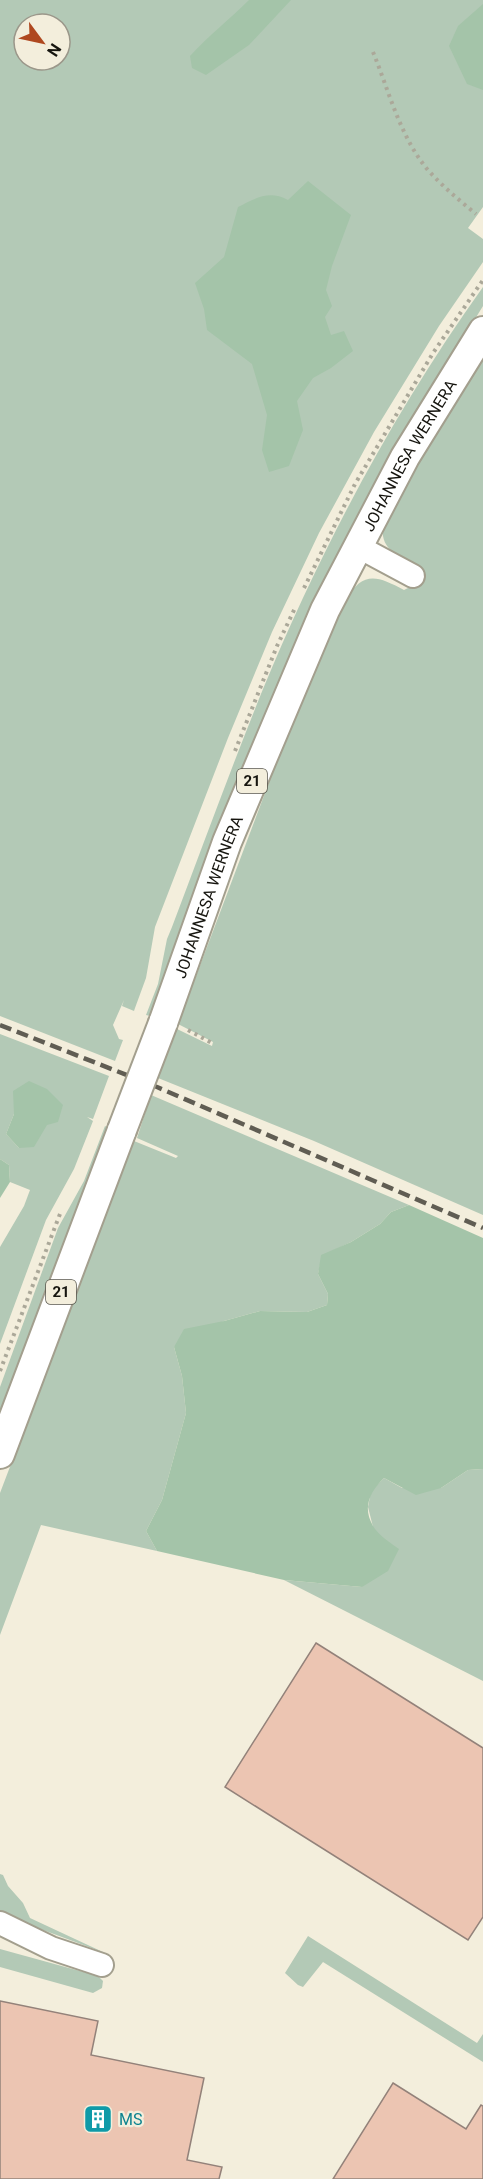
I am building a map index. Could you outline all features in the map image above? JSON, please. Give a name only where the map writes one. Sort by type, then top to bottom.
[{"type":"main road","name":"JOHANNESA WERNERA","points":[[0,1454],[122,1130],[171,1024],[227,842],[301,664],[357,546],[405,457],[483,331]]},
{"type":"lane","points":[[357,546],[413,576]]},
{"type":"lane","points":[[0,1923],[51,1948]]},
{"type":"lane","points":[[0,1938],[51,1948],[102,1965]]},
{"type":"path","points":[[373,52],[400,123],[413,149],[428,170],[476,214]]},
{"type":"path","points":[[171,1024],[212,1043]]},
{"type":"green space","points":[[0,0],[483,0],[483,207],[468,228],[483,239],[483,262],[439,326],[374,432],[319,533],[272,632],[228,738],[155,927],[146,978],[134,1011],[122,1006],[124,1000],[113,1025],[119,1039],[123,1040],[115,1061],[0,1016]]},
{"type":"green space","points":[[249,0],[291,0],[249,45],[206,75],[192,68],[190,56]]},
{"type":"green space","points":[[483,4],[483,90],[467,84],[449,46],[458,26]]},
{"type":"green space","points":[[308,181],[351,215],[332,266],[326,290],[332,306],[325,317],[331,335],[344,331],[353,351],[313,378],[297,401],[303,430],[289,466],[269,472],[262,450],[267,415],[252,364],[207,330],[204,309],[195,283],[224,257],[238,207],[269,195],[288,200]]},
{"type":"green space","points":[[483,287],[483,306],[383,468],[318,594],[160,992],[150,1016],[146,1015],[158,984],[167,939],[228,778],[263,689],[309,585],[361,482],[419,382]]},
{"type":"green space","points":[[483,354],[483,1215],[314,1141],[158,1078],[177,1029],[212,1046],[213,1042],[178,1024],[291,724],[345,601],[358,584],[364,580],[378,579],[404,590],[410,587],[420,567],[392,552],[388,547],[383,536],[386,524],[409,476]]},
{"type":"green space","points":[[0,1034],[109,1076],[93,1119],[87,1117],[93,1121],[74,1169],[46,1220],[0,1344],[0,1247],[24,1206],[30,1190],[10,1182],[9,1165],[0,1159]],"holes":[[[14,1114],[19,1148],[6,1134]]]},
{"type":"green space","points":[[29,1081],[47,1089],[63,1105],[58,1122],[47,1125],[34,1147],[19,1148],[6,1134],[14,1114],[13,1091]]},
{"type":"green space","points":[[151,1095],[409,1205],[391,1212],[380,1224],[322,1256],[318,1274],[328,1294],[327,1305],[307,1312],[260,1311],[224,1321],[174,1347],[182,1376],[186,1413],[162,1500],[146,1531],[157,1551],[41,1525],[0,1635],[0,1493],[134,1141],[176,1158],[178,1156],[137,1138]]},
{"type":"green space","points":[[105,1126],[107,1127],[102,1144],[0,1418],[0,1387],[58,1228],[84,1181]]},
{"type":"green space","points":[[0,1159],[9,1165],[10,1182],[0,1198]]},
{"type":"green space","points":[[409,1205],[483,1238],[483,1469],[468,1470],[441,1488],[416,1495],[384,1478],[371,1494],[368,1512],[375,1529],[399,1549],[388,1571],[362,1587],[284,1580],[157,1551],[146,1531],[162,1500],[186,1413],[182,1376],[174,1347],[184,1329],[260,1311],[307,1312],[327,1305],[328,1294],[318,1274],[321,1255],[351,1242],[380,1224],[391,1212]]},
{"type":"green space","points":[[483,1469],[483,1681],[284,1580],[362,1587],[373,1527],[368,1507],[371,1491],[384,1478],[402,1488],[441,1488],[468,1470]]},
{"type":"green space","points":[[0,1874],[23,1903],[30,1918],[105,1953],[0,1914]]},
{"type":"green space","points":[[308,1936],[477,2043],[483,2034],[483,2062],[323,1962],[303,1987],[298,1985],[285,1973]]},
{"type":"green space","points":[[0,1949],[98,1976],[103,1981],[102,1988],[93,1993],[0,1967]]},
{"type":"building","points":[[316,1643],[483,1748],[483,1917],[468,1940],[225,1787]]},
{"type":"building","name":"MS","points":[[0,2001],[98,2021],[91,2055],[204,2078],[187,2160],[222,2167],[219,2179],[0,2179]]},
{"type":"building","points":[[393,2083],[466,2129],[481,2105],[483,2106],[483,2179],[333,2179]]},
{"type":"railway","points":[[0,1025],[157,1087],[483,1228]]},
{"type":"place","name":"MS","points":[[98,2119]]}]
